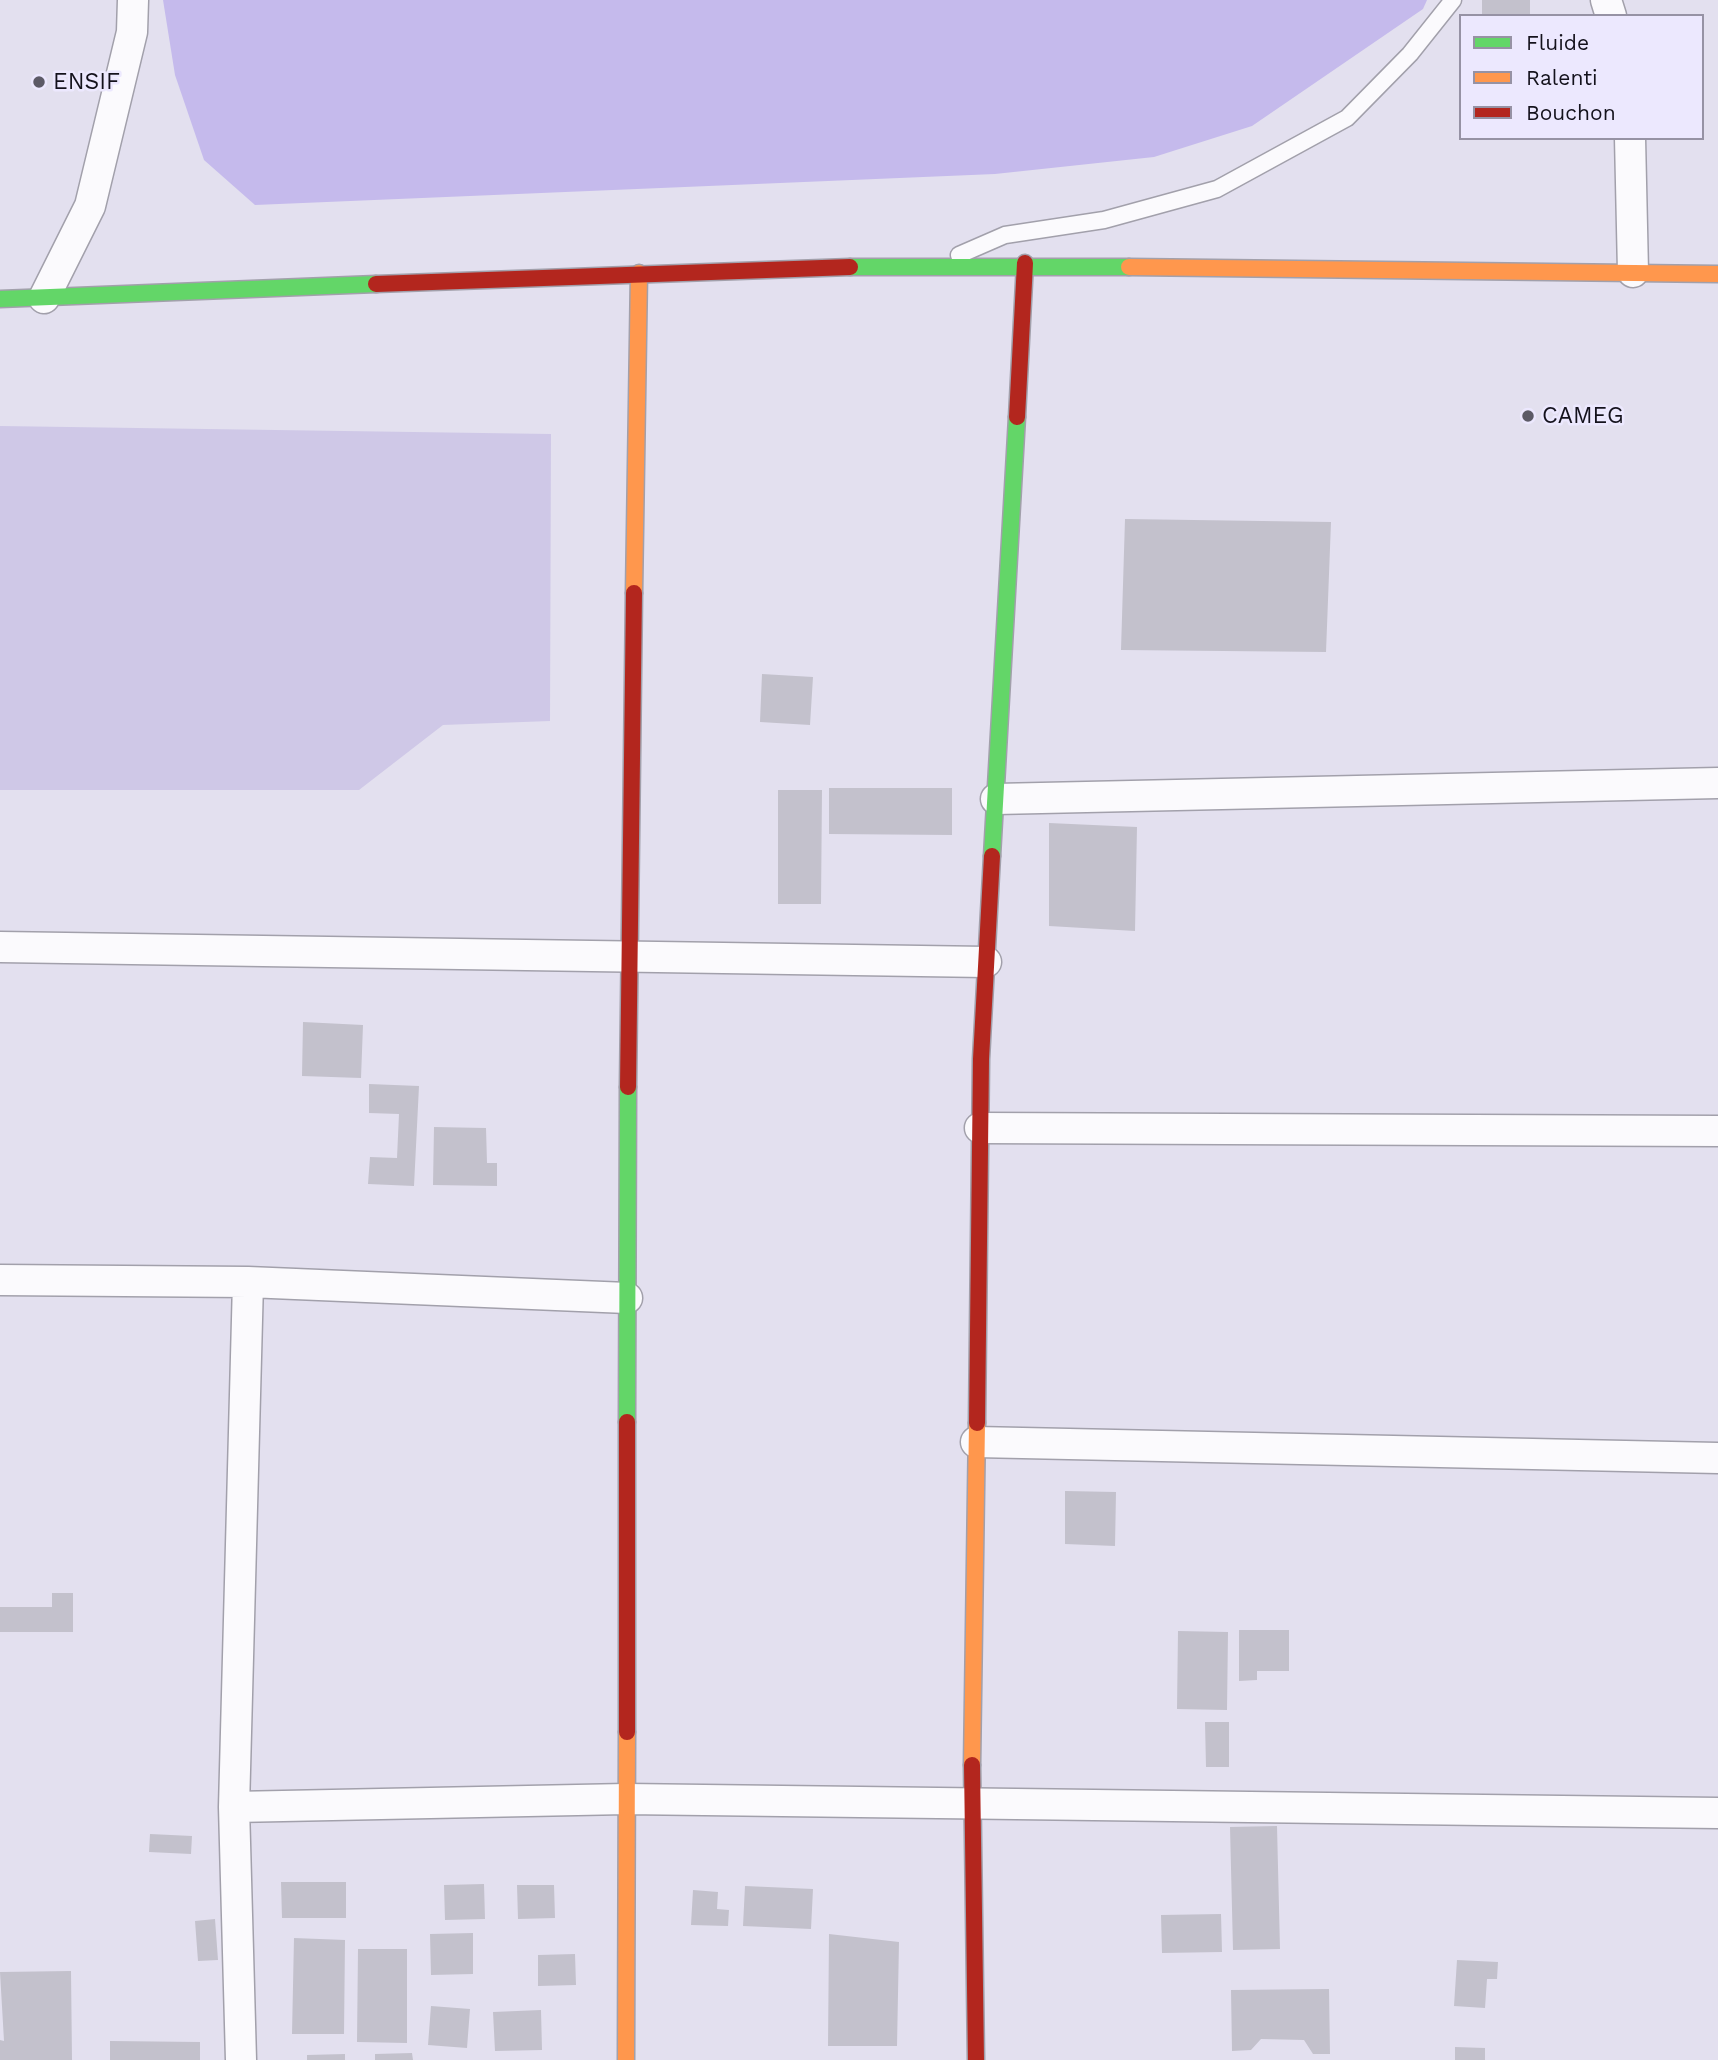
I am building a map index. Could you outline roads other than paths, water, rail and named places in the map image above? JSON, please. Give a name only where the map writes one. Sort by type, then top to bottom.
[{"type":"street","points":[[44,298],[90,206],[132,32],[133,0]]},
{"type":"street","points":[[1630,140],[1633,272]]},
{"type":"street","points":[[0,299],[639,272],[1025,263],[1718,274]]},
{"type":"street","points":[[976,2060],[972,1803],[980,1128],[986,962],[1025,263]]},
{"type":"street","points":[[626,2060],[628,957],[639,272]]},
{"type":"street","points":[[996,799],[1718,783]]},
{"type":"street","points":[[0,947],[986,962]]},
{"type":"street","points":[[980,1128],[1718,1131]]},
{"type":"street","points":[[0,1280],[248,1282],[627,1298]]},
{"type":"street","points":[[240,2060],[234,1807],[248,1282]]},
{"type":"street","points":[[976,1442],[1718,1458]]},
{"type":"street","points":[[234,1807],[626,1799],[1718,1813]]},
{"type":"lane","points":[[938,265],[1005,235],[1104,220],[1217,189],[1347,118],[1410,54],[1453,0]]},
{"type":"place","name":"ENSIF","points":[[39,82]]},
{"type":"place","name":"CAMEG","points":[[1528,416]]}]
